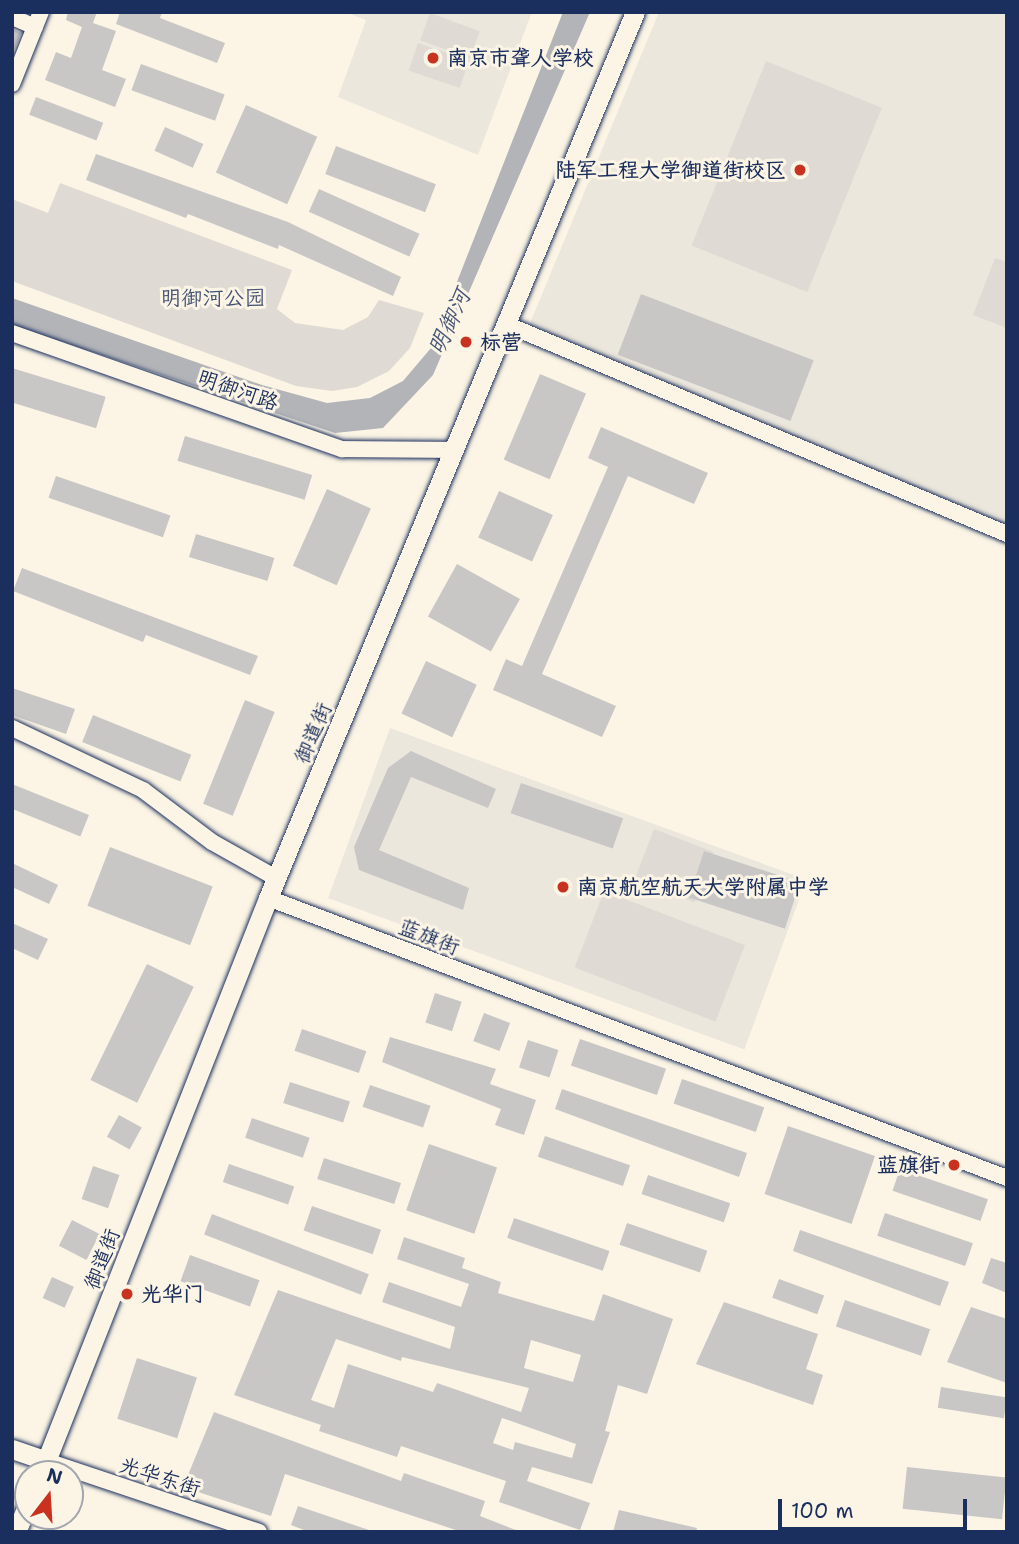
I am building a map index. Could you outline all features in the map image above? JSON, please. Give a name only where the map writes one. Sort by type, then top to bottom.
[{"type":"main road","name":"御道街","points":[[43,1460],[276,878],[508,325],[635,12]]},
{"type":"main road","points":[[12,1449],[33,1460]]},
{"type":"street","points":[[12,18],[38,19],[12,84]]},
{"type":"street","points":[[508,325],[1007,534]]},
{"type":"street","name":"明御河路","points":[[12,333],[342,449],[456,450]]},
{"type":"street","points":[[12,728],[143,790],[212,842],[276,878]]},
{"type":"street","name":"蓝旗街","points":[[268,898],[1007,1178]]},
{"type":"street","name":"光华东街","points":[[84,1477],[259,1532]]},
{"type":"shaded area","name":"南京市聋人学校","points":[[345,12],[532,12],[478,155],[338,97],[366,20]]},
{"type":"shaded area","name":"陆军工程大学御道街校区","points":[[659,12],[1007,12],[1007,531],[528,328]]},
{"type":"shaded area","name":"南京航空航天大学附属中学","points":[[390,728],[806,880],[744,1050],[328,898]]},
{"type":"green space","points":[[430,13],[480,31],[470,58],[420,40]]},
{"type":"green space","points":[[418,43],[469,61],[460,88],[409,70]]},
{"type":"green space","points":[[766,61],[882,108],[807,292],[691,246]]},
{"type":"green space","name":"明御河公园","points":[[60,183],[292,270],[277,309],[295,323],[343,330],[368,317],[379,300],[424,313],[410,348],[389,371],[357,387],[332,391],[296,386],[12,281],[12,199],[48,213]]},
{"type":"green space","points":[[995,258],[1007,262],[1007,328],[973,315]]},
{"type":"green space","points":[[654,829],[714,852],[694,902],[635,879]]},
{"type":"green space","points":[[604,891],[745,945],[716,1022],[575,968]]},
{"type":"water","name":"明御河","points":[[563,12],[590,12],[433,375],[383,428],[335,433],[12,325],[12,298],[262,385],[327,403],[370,398],[403,381],[431,348]]},
{"type":"building","points":[[68,12],[97,12],[93,23],[116,31],[102,70],[126,79],[115,107],[45,80],[56,52],[71,58],[82,27],[66,20]]},
{"type":"building","points":[[120,12],[162,12],[160,18],[225,43],[217,63],[116,24]]},
{"type":"building","points":[[12,29],[21,33],[12,55]]},
{"type":"building","points":[[141,64],[225,94],[215,121],[131,90]]},
{"type":"building","points":[[36,97],[103,123],[96,141],[29,115]]},
{"type":"building","points":[[246,105],[317,137],[287,204],[216,173]]},
{"type":"building","points":[[165,127],[203,144],[193,168],[154,151]]},
{"type":"building","points":[[336,146],[436,184],[425,212],[325,174]]},
{"type":"building","points":[[96,154],[288,222],[401,277],[393,296],[279,245],[278,249],[188,214],[186,218],[86,180]]},
{"type":"building","points":[[319,189],[419,234],[409,257],[309,212]]},
{"type":"building","points":[[641,294],[814,360],[790,421],[618,355]]},
{"type":"building","points":[[12,368],[106,397],[96,428],[12,403]]},
{"type":"building","points":[[540,374],[586,394],[550,479],[504,460]]},
{"type":"building","points":[[601,427],[708,473],[694,504],[628,476],[542,674],[616,706],[602,737],[493,690],[506,659],[522,666],[608,467],[588,458]]},
{"type":"building","points":[[185,436],[312,475],[305,500],[177,461]]},
{"type":"building","points":[[56,476],[170,515],[163,537],[49,498]]},
{"type":"building","points":[[327,489],[371,509],[337,585],[293,566]]},
{"type":"building","points":[[499,491],[553,515],[532,562],[478,538]]},
{"type":"building","points":[[196,534],[274,558],[267,581],[189,557]]},
{"type":"building","points":[[457,564],[520,599],[491,651],[428,616]]},
{"type":"building","points":[[22,568],[258,656],[250,675],[146,635],[143,642],[13,591]]},
{"type":"building","points":[[426,661],[477,685],[452,737],[401,714]]},
{"type":"building","points":[[12,688],[75,709],[66,734],[12,715]]},
{"type":"building","points":[[245,700],[275,712],[233,816],[203,804]]},
{"type":"building","points":[[93,715],[191,755],[180,782],[82,742]]},
{"type":"building","points":[[411,751],[496,789],[488,808],[411,777],[379,850],[469,888],[463,910],[359,870],[354,847],[388,768]]},
{"type":"building","points":[[521,783],[623,818],[613,848],[511,813]]},
{"type":"building","points":[[12,784],[89,815],[80,836],[12,809]]},
{"type":"building","points":[[110,847],[213,886],[190,945],[87,906]]},
{"type":"building","points":[[704,851],[800,882],[785,929],[689,898]]},
{"type":"building","points":[[12,863],[58,885],[49,904],[12,887]]},
{"type":"building","points":[[12,923],[48,939],[38,960],[12,948]]},
{"type":"building","points":[[147,964],[194,987],[137,1103],[90,1080]]},
{"type":"building","points":[[435,993],[462,1002],[452,1031],[425,1022]]},
{"type":"building","points":[[484,1013],[510,1023],[499,1051],[473,1041]]},
{"type":"building","points":[[302,1029],[366,1051],[359,1073],[295,1051]]},
{"type":"building","points":[[390,1037],[496,1069],[490,1084],[536,1100],[524,1135],[495,1125],[501,1109],[382,1062]]},
{"type":"building","points":[[580,1039],[666,1069],[657,1095],[571,1065]]},
{"type":"building","points":[[528,1040],[558,1050],[549,1077],[519,1068]]},
{"type":"building","points":[[682,1079],[764,1107],[756,1132],[674,1104]]},
{"type":"building","points":[[290,1082],[350,1101],[343,1122],[283,1103]]},
{"type":"building","points":[[370,1085],[431,1106],[423,1128],[363,1107]]},
{"type":"building","points":[[562,1089],[747,1153],[739,1177],[555,1109]]},
{"type":"building","points":[[119,1115],[142,1128],[130,1149],[107,1137]]},
{"type":"building","points":[[252,1118],[310,1138],[303,1158],[245,1138]]},
{"type":"building","points":[[788,1126],[875,1156],[852,1224],[765,1194]]},
{"type":"building","points":[[545,1136],[630,1165],[623,1186],[538,1157]]},
{"type":"building","points":[[429,1144],[497,1167],[474,1234],[406,1210]]},
{"type":"building","points":[[324,1158],[401,1183],[394,1204],[317,1179]]},
{"type":"building","points":[[229,1164],[294,1186],[288,1204],[223,1182]]},
{"type":"building","points":[[93,1166],[119,1175],[108,1208],[82,1199]]},
{"type":"building","points":[[900,1169],[988,1199],[980,1221],[893,1191]]},
{"type":"building","points":[[648,1175],[730,1203],[724,1222],[641,1194]]},
{"type":"building","points":[[312,1206],[381,1230],[373,1254],[304,1231]]},
{"type":"building","points":[[885,1213],[973,1243],[965,1266],[877,1236]]},
{"type":"building","points":[[212,1214],[369,1274],[361,1295],[204,1235]]},
{"type":"building","points":[[514,1218],[609,1251],[603,1271],[507,1238]]},
{"type":"building","points":[[72,1220],[100,1234],[86,1260],[59,1246]]},
{"type":"building","points":[[627,1223],[707,1251],[700,1272],[620,1245]]},
{"type":"building","points":[[800,1230],[949,1282],[940,1306],[793,1251]]},
{"type":"building","points":[[404,1237],[465,1258],[462,1268],[501,1282],[498,1293],[594,1321],[603,1294],[673,1319],[647,1394],[618,1385],[605,1431],[610,1432],[592,1484],[532,1467],[527,1481],[590,1503],[580,1530],[499,1502],[506,1481],[401,1446],[397,1457],[319,1431],[321,1425],[234,1395],[278,1290],[450,1349],[455,1327],[382,1302],[389,1282],[461,1307],[469,1284],[397,1259]],"holes":[[[336,1339],[401,1361],[402,1357],[529,1388],[521,1412],[437,1383],[433,1392],[348,1364],[334,1408],[311,1400]],[[531,1340],[581,1355],[573,1382],[524,1368]],[[502,1418],[576,1444],[572,1458],[515,1442],[513,1450],[493,1443]]]},
{"type":"building","points":[[190,1255],[260,1280],[250,1307],[180,1281]]},
{"type":"building","points":[[991,1258],[1007,1263],[1007,1293],[982,1283]]},
{"type":"building","points":[[52,1277],[74,1287],[65,1308],[43,1298]]},
{"type":"building","points":[[779,1279],[824,1295],[817,1314],[772,1298]]},
{"type":"building","points":[[845,1300],[930,1329],[921,1356],[836,1326]]},
{"type":"building","points":[[724,1302],[818,1334],[806,1369],[823,1375],[813,1405],[696,1364]]},
{"type":"building","points":[[971,1307],[1007,1319],[1007,1383],[947,1362]]},
{"type":"building","points":[[137,1358],[197,1377],[177,1438],[117,1419]]},
{"type":"building","points":[[941,1387],[1007,1397],[1004,1418],[938,1408]]},
{"type":"building","points":[[214,1412],[401,1481],[404,1473],[485,1501],[480,1516],[521,1532],[462,1532],[285,1474],[271,1516],[183,1487]]},
{"type":"building","points":[[907,1467],[1006,1477],[1002,1519],[903,1509]]},
{"type":"building","points":[[298,1506],[369,1532],[309,1532],[291,1525]]},
{"type":"building","points":[[619,1510],[697,1528],[696,1532],[613,1532]]},
{"type":"place","name":"南京市聋人学校","points":[[433,58]]},
{"type":"place","name":"陆军工程大学御道街校区","points":[[800,170]]},
{"type":"place","name":"标营","points":[[466,342]]},
{"type":"place","name":"南京航空航天大学附属中学","points":[[563,887]]},
{"type":"place","name":"蓝旗街","points":[[954,1165]]},
{"type":"place","name":"光华门","points":[[127,1294]]}]
